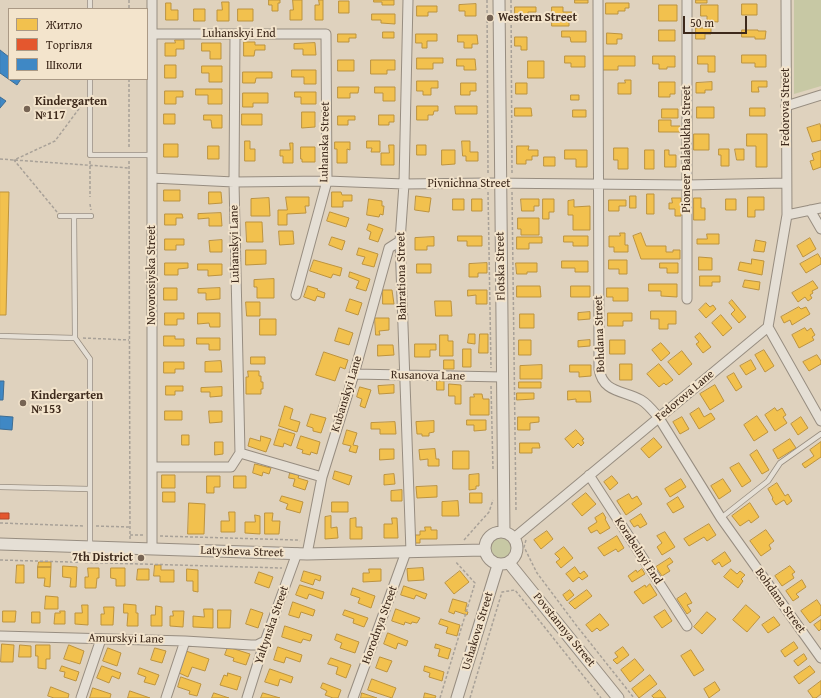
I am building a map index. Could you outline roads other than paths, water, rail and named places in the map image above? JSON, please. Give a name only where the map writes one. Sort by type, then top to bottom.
[{"type":"street","name":"Novorosiyska Street","points":[[152,0],[152,549]]},
{"type":"street","name":"Bahrationa Street","points":[[408,0],[404,184],[400,241],[409,552]]},
{"type":"street","name":"Flotska Street","points":[[499,0],[500,183],[497,377],[509,535]]},
{"type":"street","name":"Bohdana Street","points":[[598,0],[600,377],[605,384],[611,388],[646,403],[659,418],[721,518],[821,658]]},
{"type":"street","name":"Pioneer Balabukha Street","points":[[687,0],[687,299]]},
{"type":"street","name":"Fedorova Street","points":[[786,0],[786,215]]},
{"type":"street","name":"Luhanskyi End","points":[[152,34],[326,34]]},
{"type":"street","name":"Luhanskyi Lane","points":[[235,34],[234,182],[240,453]]},
{"type":"street","name":"Luhanska Street","points":[[296,295],[327,181],[326,34]]},
{"type":"street","points":[[786,106],[821,94]]},
{"type":"street","name":"Pivnichna Street","points":[[152,178],[234,182],[327,181],[404,184],[500,183],[687,185],[786,183]]},
{"type":"street","points":[[821,208],[786,215],[768,328],[821,422]]},
{"type":"street","points":[[810,210],[821,229]]},
{"type":"street","name":"Kubanskyi Lane","points":[[304,551],[322,476],[354,374],[389,248],[400,241]]},
{"type":"street","name":"Fedorova Lane","points":[[509,535],[589,476],[768,328]]},
{"type":"street","name":"Rusanova Lane","points":[[354,374],[497,377]]},
{"type":"street","points":[[152,467],[231,467],[240,453],[322,476]]},
{"type":"street","name":"Korabelnyi End","points":[[589,476],[688,626]]},
{"type":"street","points":[[498,532],[509,535],[517,544],[517,551],[514,558],[510,563],[504,565],[498,565],[491,562],[486,557],[484,550],[488,538],[492,534],[498,532]]},
{"type":"street","name":"Latysheva Street","points":[[0,544],[152,549],[304,551],[409,552],[484,550]]},
{"type":"street","name":"Yaltynska Street","points":[[247,698],[260,655],[293,565],[304,551]]},
{"type":"street","name":"Horodnya Street","points":[[353,698],[409,552]]},
{"type":"street","name":"Povstannya Street","points":[[510,563],[618,698]]},
{"type":"street","name":"Ushakova Street","points":[[457,698],[498,565]]},
{"type":"street","name":"Amurskyi Lane","points":[[0,636],[185,641],[251,645],[257,645],[265,641]]},
{"type":"street","points":[[81,698],[101,639]]},
{"type":"street","points":[[166,698],[185,641]]},
{"type":"street","points":[[251,645],[256,648],[260,655]]},
{"type":"lane","points":[[90,80],[90,155],[152,155]]},
{"type":"lane","points":[[60,216],[90,216]]},
{"type":"lane","points":[[74,216],[75,338],[90,359],[90,547]]},
{"type":"lane","points":[[0,336],[75,338]]},
{"type":"lane","points":[[721,518],[768,481],[780,463],[821,434]]},
{"type":"lane","points":[[0,487],[90,490]]},
{"type":"place","name":"Western Street","points":[[490,18]]},
{"type":"place","name":"Kindergarten №117","points":[[27,109]]},
{"type":"place","name":"Kindergarten №153","points":[[23,403]]},
{"type":"place","name":"7th District","points":[[141,558]]}]
